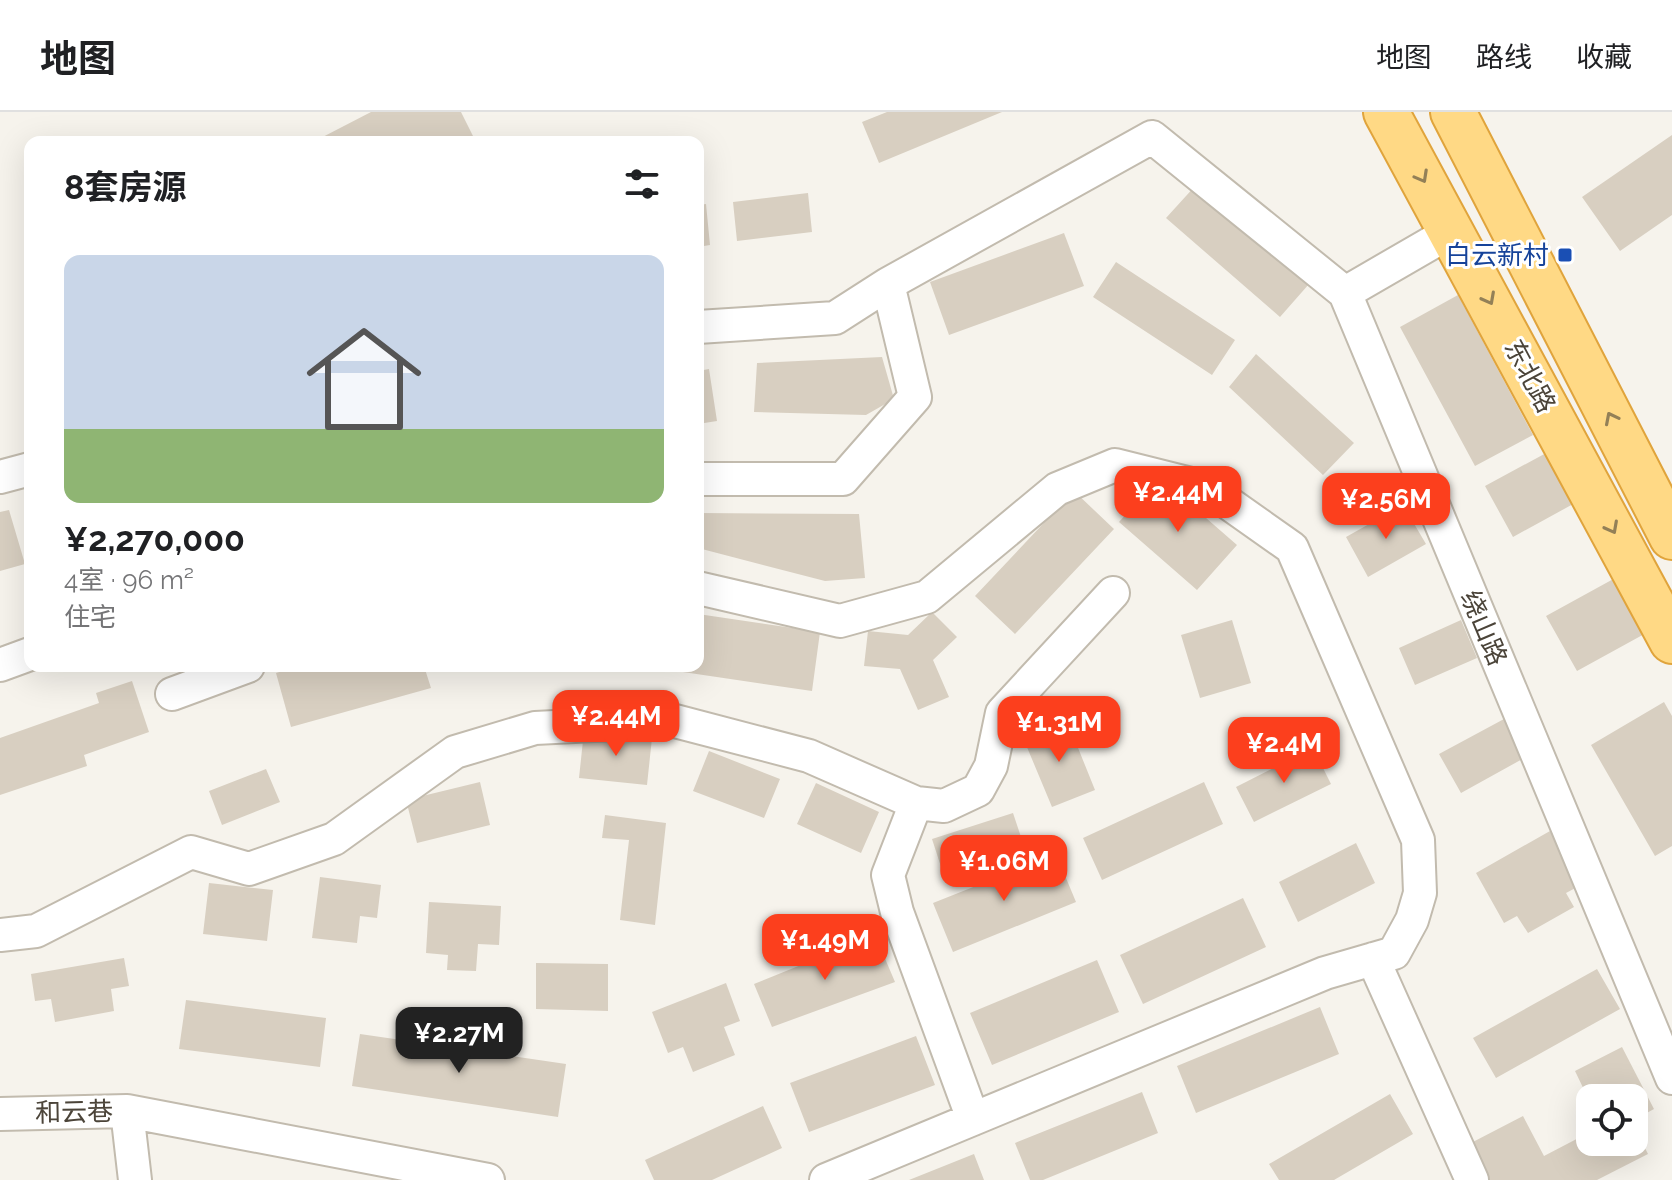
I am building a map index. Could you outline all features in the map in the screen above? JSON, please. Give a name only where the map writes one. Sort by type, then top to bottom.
[{"type":"highway","name":"东北路","points":[[1386,112],[1672,641]]},
{"type":"highway","name":"东北路","points":[[1453,112],[1672,537]]},
{"type":"street","points":[[704,327],[835,318],[888,284],[1152,137],[1345,293],[1452,231]]},
{"type":"street","points":[[704,479],[843,479],[915,397],[888,284]]},
{"type":"street","name":"绕山路","points":[[1345,293],[1672,1078]]},
{"type":"street","points":[[704,589],[840,621],[927,597],[1057,489],[1115,465],[1207,488],[1292,548],[1418,840],[1420,893],[1412,920],[1394,953],[1325,973],[826,1180]]},
{"type":"street","points":[[0,477],[24,471]]},
{"type":"street","points":[[0,935],[36,931],[191,852],[249,869],[334,839],[455,752],[535,728],[675,721],[809,756],[916,803],[944,806],[978,790],[991,766],[1002,713],[1113,593]]},
{"type":"street","points":[[0,665],[24,656]]},
{"type":"street","points":[[172,694],[232,672]]},
{"type":"street","points":[[916,803],[888,875],[897,912],[973,1119]]},
{"type":"street","points":[[1373,959],[1472,1180]]},
{"type":"street","points":[[127,1111],[488,1180]]},
{"type":"street","name":"和云巷","points":[[0,1114],[127,1111],[135,1180]]},
{"type":"building","points":[[371,112],[461,112],[473,136],[325,136]]},
{"type":"building","points":[[887,112],[1002,112],[879,163],[862,122]]},
{"type":"building","points":[[1672,135],[1672,215],[1620,251],[1582,197]]},
{"type":"building","points":[[1196,185],[1309,284],[1280,317],[1166,218]]},
{"type":"building","points":[[808,193],[812,232],[737,241],[733,202]]},
{"type":"building","points":[[704,204],[710,245],[704,246]]},
{"type":"building","points":[[1064,233],[1084,286],[949,335],[930,282]]},
{"type":"building","points":[[1116,262],[1235,340],[1212,375],[1093,297]]},
{"type":"building","points":[[1458,295],[1533,435],[1475,466],[1400,327]]},
{"type":"building","points":[[1256,354],[1354,443],[1323,475],[1229,387]]},
{"type":"building","points":[[882,357],[894,399],[866,415],[754,412],[757,363]]},
{"type":"building","points":[[709,369],[717,421],[704,423],[704,370]]},
{"type":"building","points":[[1548,452],[1575,503],[1513,537],[1485,486]]},
{"type":"building","points":[[1159,477],[1237,545],[1197,590],[1119,522]]},
{"type":"building","points":[[1074,491],[1114,529],[1015,634],[975,596]]},
{"type":"building","points":[[1403,505],[1426,544],[1368,577],[1346,537]]},
{"type":"building","points":[[9,510],[24,564],[0,571],[0,512]]},
{"type":"building","points":[[704,513],[859,514],[865,578],[825,581],[704,550]]},
{"type":"building","points":[[1617,577],[1648,632],[1577,671],[1546,616]]},
{"type":"building","points":[[932,612],[957,637],[933,660],[949,697],[918,710],[900,669],[864,666],[868,631],[908,635]]},
{"type":"building","points":[[704,615],[820,632],[812,691],[683,672],[704,672]]},
{"type":"building","points":[[1232,620],[1251,683],[1200,698],[1181,635]]},
{"type":"building","points":[[1461,620],[1477,658],[1415,685],[1399,648]]},
{"type":"building","points":[[426,672],[431,688],[291,727],[276,673]]},
{"type":"building","points":[[132,681],[149,732],[84,755],[87,766],[0,795],[0,738],[99,703],[96,693]]},
{"type":"building","points":[[1664,702],[1672,716],[1672,846],[1655,856],[1591,745]]},
{"type":"building","points":[[1066,718],[1095,790],[1052,807],[1024,740]]},
{"type":"building","points":[[1504,719],[1526,757],[1461,793],[1439,754]]},
{"type":"building","points":[[584,731],[652,738],[647,785],[579,778]]},
{"type":"building","points":[[1313,748],[1331,784],[1254,822],[1236,787]]},
{"type":"building","points":[[709,751],[780,779],[764,818],[693,791]]},
{"type":"building","points":[[266,769],[280,802],[222,825],[209,791]]},
{"type":"building","points":[[480,782],[490,825],[417,843],[406,800]]},
{"type":"building","points":[[1204,782],[1223,824],[1102,880],[1083,838]]},
{"type":"building","points":[[816,783],[879,812],[861,853],[797,824]]},
{"type":"building","points":[[1013,813],[1025,849],[944,876],[932,839]]},
{"type":"building","points":[[605,815],[666,823],[655,925],[620,920],[629,840],[602,838]]},
{"type":"building","points":[[1550,831],[1581,885],[1566,893],[1574,907],[1528,933],[1517,916],[1504,923],[1476,873]]},
{"type":"building","points":[[1356,843],[1375,883],[1298,922],[1279,882]]},
{"type":"building","points":[[1056,854],[1076,902],[953,952],[933,903]]},
{"type":"building","points":[[320,877],[381,885],[377,918],[360,916],[357,943],[312,938]]},
{"type":"building","points":[[209,883],[273,890],[267,941],[203,934]]},
{"type":"building","points":[[1243,898],[1266,947],[1143,1004],[1120,955]]},
{"type":"building","points":[[429,902],[501,906],[499,945],[478,944],[476,971],[447,970],[448,955],[426,953]]},
{"type":"building","points":[[875,935],[895,982],[772,1027],[754,984]]},
{"type":"building","points":[[124,958],[129,986],[111,989],[114,1011],[55,1022],[51,999],[35,1001],[31,974]]},
{"type":"building","points":[[1097,960],[1119,1012],[992,1065],[970,1013]]},
{"type":"building","points":[[536,963],[608,964],[608,1011],[536,1009]]},
{"type":"building","points":[[1597,969],[1620,1009],[1496,1078],[1473,1038]]},
{"type":"building","points":[[726,983],[740,1021],[724,1027],[735,1055],[693,1072],[683,1047],[668,1053],[652,1012]]},
{"type":"building","points":[[186,1000],[326,1018],[320,1067],[179,1049]]},
{"type":"building","points":[[1320,1007],[1339,1054],[1196,1113],[1177,1066]]},
{"type":"building","points":[[360,1034],[566,1064],[558,1117],[352,1086]]},
{"type":"building","points":[[916,1036],[935,1085],[809,1132],[790,1083]]},
{"type":"building","points":[[1622,1047],[1641,1084],[1581,1084],[1575,1071]]},
{"type":"building","points":[[1142,1092],[1158,1133],[1043,1180],[1030,1180],[1015,1143]]},
{"type":"building","points":[[1390,1094],[1413,1134],[1334,1180],[1279,1180],[1269,1164]]},
{"type":"building","points":[[1648,1097],[1654,1109],[1648,1112]]},
{"type":"building","points":[[763,1106],[782,1148],[712,1180],[654,1180],[645,1160]]},
{"type":"building","points":[[1523,1116],[1544,1156],[1576,1139],[1576,1156],[1644,1156],[1597,1180],[1487,1180],[1469,1144]]},
{"type":"building","points":[[974,1154],[984,1180],[909,1180]]},
{"type":"place","name":"白云新村","points":[[1565,255]]}]
